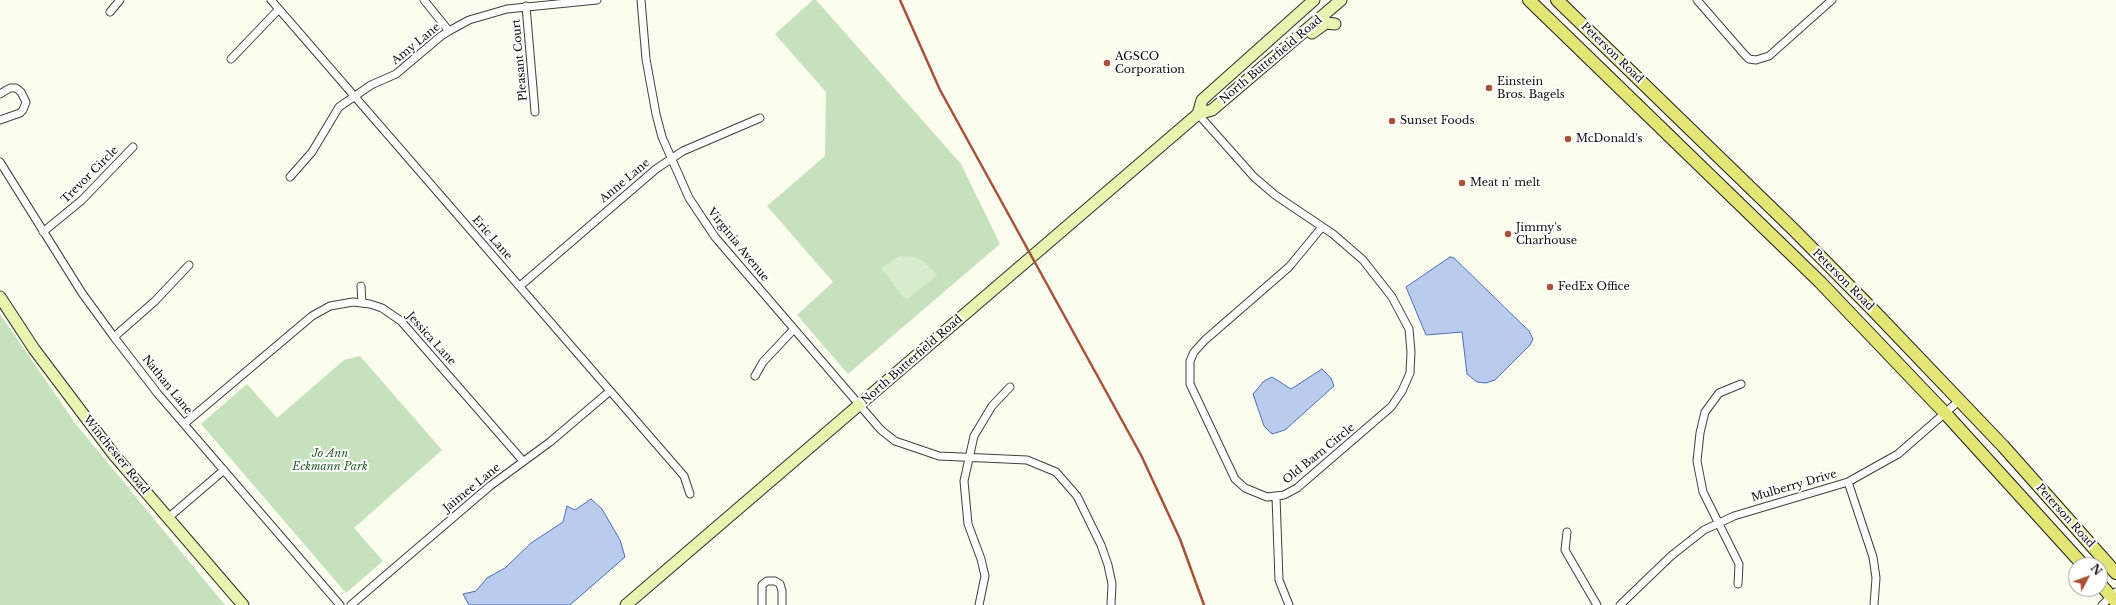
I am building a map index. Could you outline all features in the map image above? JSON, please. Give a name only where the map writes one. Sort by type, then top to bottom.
[{"type":"main road","name":"North Butterfield Road","points":[[1198,114],[1202,100],[1314,0]]},
{"type":"main road","name":"North Butterfield Road","points":[[626,605],[1198,114],[1212,110],[1341,0]]},
{"type":"main road","name":"Peterson Road","points":[[1529,0],[1820,282],[1945,413],[2077,557]]},
{"type":"main road","name":"Peterson Road","points":[[1557,0],[1793,229],[1960,400],[2116,573]]},
{"type":"main road","points":[[1300,12],[1332,8]]},
{"type":"main road","points":[[1254,74],[1265,70],[1326,23],[1335,24]]},
{"type":"main road","name":"Winchester Road","points":[[0,297],[34,349],[70,399],[114,455],[243,605]]},
{"type":"street","points":[[110,12],[120,0]]},
{"type":"street","name":"Eric Lane","points":[[271,0],[684,476],[690,494]]},
{"type":"street","points":[[424,0],[450,31]]},
{"type":"street","name":"Amy Lane","points":[[290,177],[312,152],[338,107],[354,95],[396,74],[441,36],[469,20],[487,14],[526,6],[596,0]]},
{"type":"street","name":"Virginia Avenue","points":[[641,0],[646,59],[656,114],[662,137],[689,198],[715,237],[881,430],[895,441],[939,456],[1027,460],[1056,472],[1071,487],[1101,545],[1108,565],[1112,584],[1111,605]]},
{"type":"street","points":[[1698,0],[1750,59],[1763,59],[1832,0]]},
{"type":"street","name":"Pleasant Court","points":[[526,6],[535,112]]},
{"type":"street","points":[[231,59],[280,10]]},
{"type":"street","points":[[0,94],[10,88],[16,88],[21,92],[26,102],[20,113],[0,120]]},
{"type":"street","name":"Old Barn Circle","points":[[1198,114],[1254,177],[1275,195],[1322,227],[1363,260],[1380,279],[1402,312],[1408,329],[1411,352],[1410,373],[1402,392],[1391,407],[1297,488],[1284,495],[1276,497],[1255,494],[1235,480],[1190,384],[1190,361],[1194,352],[1205,340],[1289,267],[1322,227]]},
{"type":"street","name":"Anne Lane","points":[[520,286],[656,169],[671,159],[760,118]]},
{"type":"street","name":"Trevor Circle","points":[[43,232],[82,200],[133,147]]},
{"type":"street","name":"Nathan Lane","points":[[0,162],[43,232],[114,337],[158,394],[340,605]]},
{"type":"street","points":[[114,337],[155,301],[188,265]]},
{"type":"street","points":[[361,286],[362,303]]},
{"type":"street","name":"Jessica Lane","points":[[184,424],[312,316],[330,306],[353,302],[382,308],[401,321],[523,461]]},
{"type":"street","points":[[755,376],[763,362],[794,329]]},
{"type":"street","points":[[1738,584],[1739,564],[1703,492],[1697,461],[1700,433],[1705,412],[1719,393],[1740,384]]},
{"type":"street","points":[[979,605],[985,576],[981,559],[968,524],[965,507],[964,481],[968,457],[974,436],[992,406],[1010,387]]},
{"type":"street","name":"Jaimee Lane","points":[[351,605],[490,486],[550,442],[610,390]]},
{"type":"street","points":[[1848,482],[1898,454],[1960,400]]},
{"type":"street","points":[[168,518],[224,470]]},
{"type":"street","name":"Mulberry Drive","points":[[1620,605],[1689,541],[1704,530],[1734,516],[1848,482],[1873,557],[1876,578],[1874,605]]},
{"type":"street","points":[[1276,497],[1279,580],[1289,605]]},
{"type":"street","points":[[1567,532],[1565,550],[1597,605]]},
{"type":"street","points":[[762,605],[762,585],[767,581],[775,581],[780,584],[782,591],[782,605]]},
{"type":"street","points":[[2102,605],[2115,597]]},
{"type":"green space","points":[[813,0],[816,0],[961,164],[1000,244],[848,374],[797,315],[833,282],[767,206],[825,156],[826,92],[775,34]]},
{"type":"green space","points":[[899,256],[915,257],[923,261],[937,275],[908,299],[904,298],[881,268]]},
{"type":"green space","points":[[0,314],[75,423],[225,605],[0,605]]},
{"type":"green space","name":"Jo Ann Eckmann Park","points":[[360,356],[442,450],[354,528],[383,561],[346,593],[201,424],[247,384],[277,418],[344,360]]},
{"type":"water","points":[[1450,257],[1454,258],[1529,331],[1533,339],[1530,345],[1495,380],[1486,383],[1477,382],[1467,374],[1462,332],[1426,335],[1406,287]]},
{"type":"water","points":[[1322,369],[1331,378],[1334,386],[1285,430],[1272,434],[1264,426],[1253,394],[1264,381],[1272,377],[1291,389]]},
{"type":"water","points":[[591,499],[602,509],[620,540],[625,557],[570,605],[469,605],[463,594],[476,591],[487,578],[505,568],[531,543],[563,522],[567,506],[575,510]]},
{"type":"railway","points":[[900,0],[940,90],[1141,455],[1180,539],[1204,605]]},
{"type":"place","name":"AGSCO Corporation","points":[[1107,63]]},
{"type":"place","name":"Einstein Bros. Bagels","points":[[1489,88]]},
{"type":"place","name":"Sunset Foods","points":[[1392,121]]},
{"type":"place","name":"McDonald's","points":[[1568,139]]},
{"type":"place","name":"Meat n' melt","points":[[1462,183]]},
{"type":"place","name":"Jimmy's Charhouse","points":[[1508,234]]},
{"type":"place","name":"FedEx Office","points":[[1550,287]]}]
